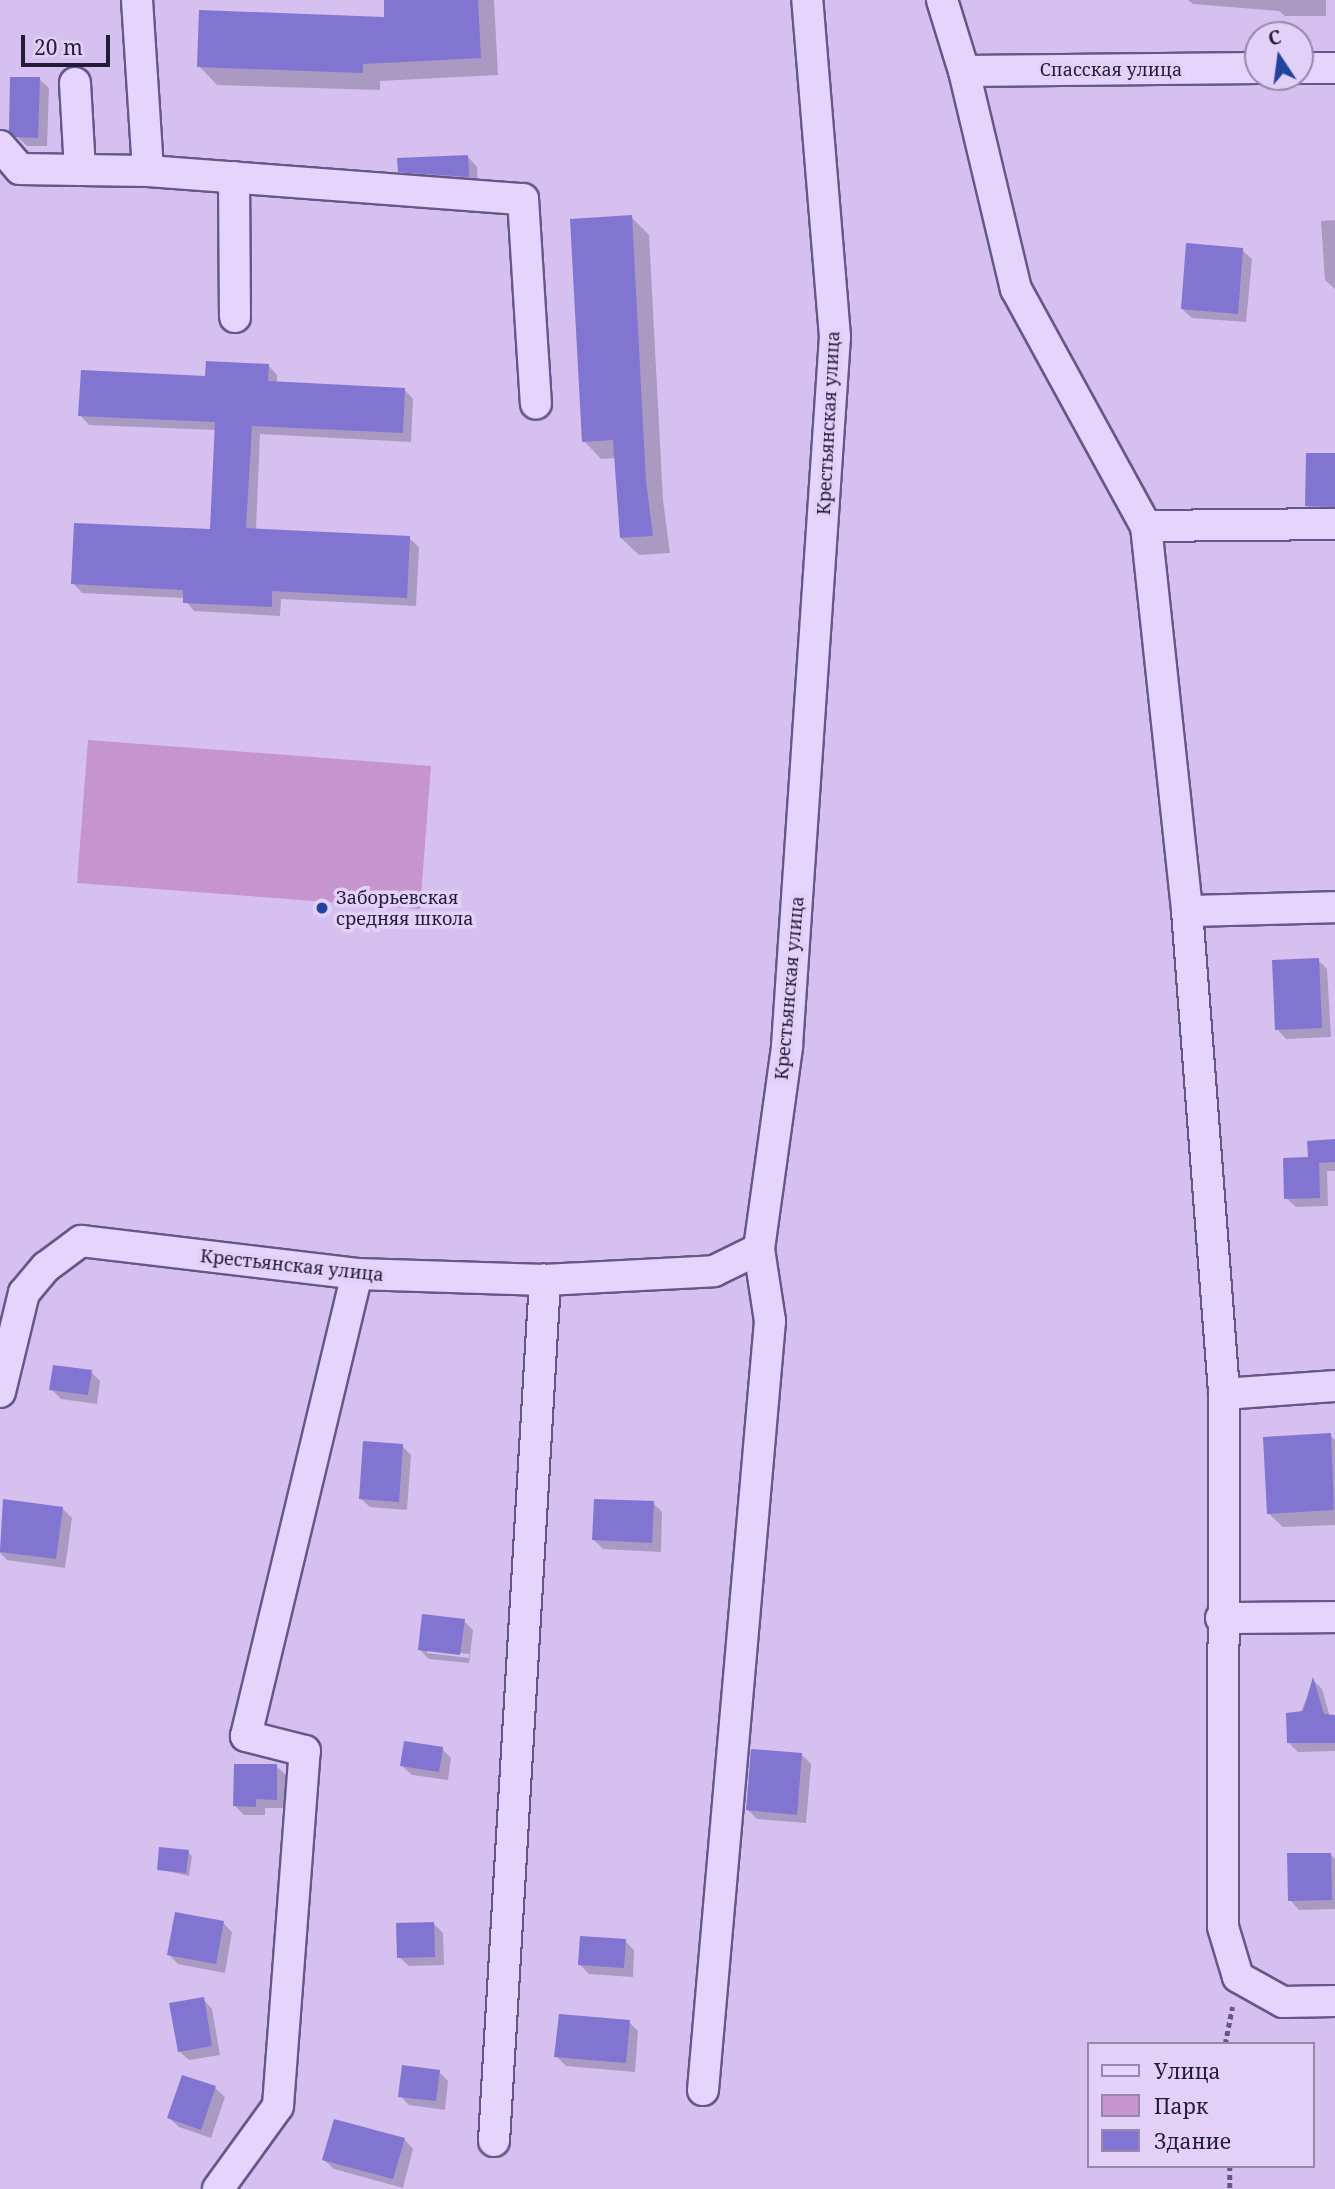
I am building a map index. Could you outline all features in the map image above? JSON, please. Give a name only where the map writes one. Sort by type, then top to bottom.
[{"type":"street","points":[[137,0],[148,171]]},
{"type":"street","name":"Крестьянская улица","points":[[0,1392],[24,1293],[46,1266],[81,1241],[357,1274],[545,1280],[714,1271],[758,1249],[787,1046],[835,337],[807,0]]},
{"type":"street","points":[[942,0],[964,71],[1016,289],[1146,526],[1187,911],[1224,1394],[1223,1927],[1238,1977],[1283,2001],[1335,2001]]},
{"type":"street","name":"Спасская улица","points":[[964,71],[1244,68]]},
{"type":"street","points":[[1314,68],[1335,68]]},
{"type":"street","points":[[75,83],[80,170]]},
{"type":"street","points":[[0,146],[20,169],[148,171],[523,199],[536,404]]},
{"type":"street","points":[[234,177],[235,317]]},
{"type":"street","points":[[1146,526],[1335,524]]},
{"type":"street","points":[[1187,911],[1335,907]]},
{"type":"street","points":[[703,2090],[770,1321],[758,1249]]},
{"type":"street","points":[[218,2189],[278,2106],[304,1751],[246,1736],[357,1274]]},
{"type":"street","points":[[494,2141],[545,1280]]},
{"type":"street","points":[[1224,1394],[1335,1386]]},
{"type":"street","points":[[1222,1618],[1335,1617]]},
{"type":"path","points":[[1225,2037],[1225,2042]]},
{"type":"path","points":[[1230,2168],[1230,2189]]},
{"type":"green space","points":[[88,740],[431,766],[420,909],[77,883]]},
{"type":"building","points":[[384,0],[478,0],[481,58],[363,64],[363,73],[197,67],[199,10],[384,17]]},
{"type":"building","points":[[10,77],[40,77],[38,138],[15,137],[9,131]]},
{"type":"building","points":[[468,155],[469,177],[398,172],[397,158]]},
{"type":"building","points":[[632,215],[646,481],[653,536],[620,538],[613,440],[582,442],[570,219]]},
{"type":"building","points":[[1186,243],[1243,248],[1238,314],[1181,309]]},
{"type":"building","points":[[206,361],[269,364],[268,381],[405,388],[403,433],[252,426],[246,528],[410,536],[407,598],[272,591],[272,607],[183,603],[183,590],[71,584],[74,523],[210,529],[215,422],[78,416],[81,370],[205,376]]},
{"type":"building","points":[[1306,453],[1335,453],[1335,507],[1305,506]]},
{"type":"building","points":[[1319,958],[1322,1028],[1275,1030],[1272,960]]},
{"type":"building","points":[[1335,1139],[1335,1162],[1319,1163],[1320,1198],[1284,1199],[1283,1158],[1308,1157],[1307,1141]]},
{"type":"building","points":[[53,1365],[92,1370],[88,1395],[49,1390]]},
{"type":"building","points":[[1331,1433],[1334,1510],[1267,1514],[1263,1437]]},
{"type":"building","points":[[363,1441],[403,1444],[399,1502],[359,1499]]},
{"type":"building","points":[[3,1499],[63,1507],[56,1559],[0,1552]]},
{"type":"building","points":[[594,1499],[654,1501],[652,1543],[592,1540]]},
{"type":"building","points":[[422,1614],[465,1619],[460,1655],[418,1650]]},
{"type":"building","points":[[1313,1677],[1324,1714],[1335,1715],[1335,1743],[1287,1743],[1286,1713],[1303,1711]]},
{"type":"building","points":[[404,1741],[443,1747],[439,1772],[400,1766]]},
{"type":"building","points":[[751,1749],[802,1753],[797,1815],[746,1810]]},
{"type":"building","points":[[234,1764],[277,1764],[277,1800],[256,1799],[256,1807],[233,1806]]},
{"type":"building","points":[[159,1847],[189,1850],[186,1873],[157,1870]]},
{"type":"building","points":[[1287,1853],[1331,1853],[1332,1900],[1288,1901]]},
{"type":"building","points":[[175,1912],[224,1921],[216,1964],[167,1955]]},
{"type":"building","points":[[434,1922],[435,1957],[397,1958],[396,1923]]},
{"type":"building","points":[[580,1936],[626,1939],[624,1968],[578,1965]]},
{"type":"building","points":[[204,1997],[212,2046],[178,2052],[169,2003]]},
{"type":"building","points":[[559,2014],[630,2020],[626,2063],[554,2057]]},
{"type":"building","points":[[402,2065],[440,2070],[436,2101],[398,2097]]},
{"type":"building","points":[[182,2075],[216,2086],[201,2130],[167,2118]]},
{"type":"building","points":[[334,2119],[405,2138],[393,2179],[322,2160]]},
{"type":"place","name":"Заборьевская средняя школа","points":[[322,908]]}]
